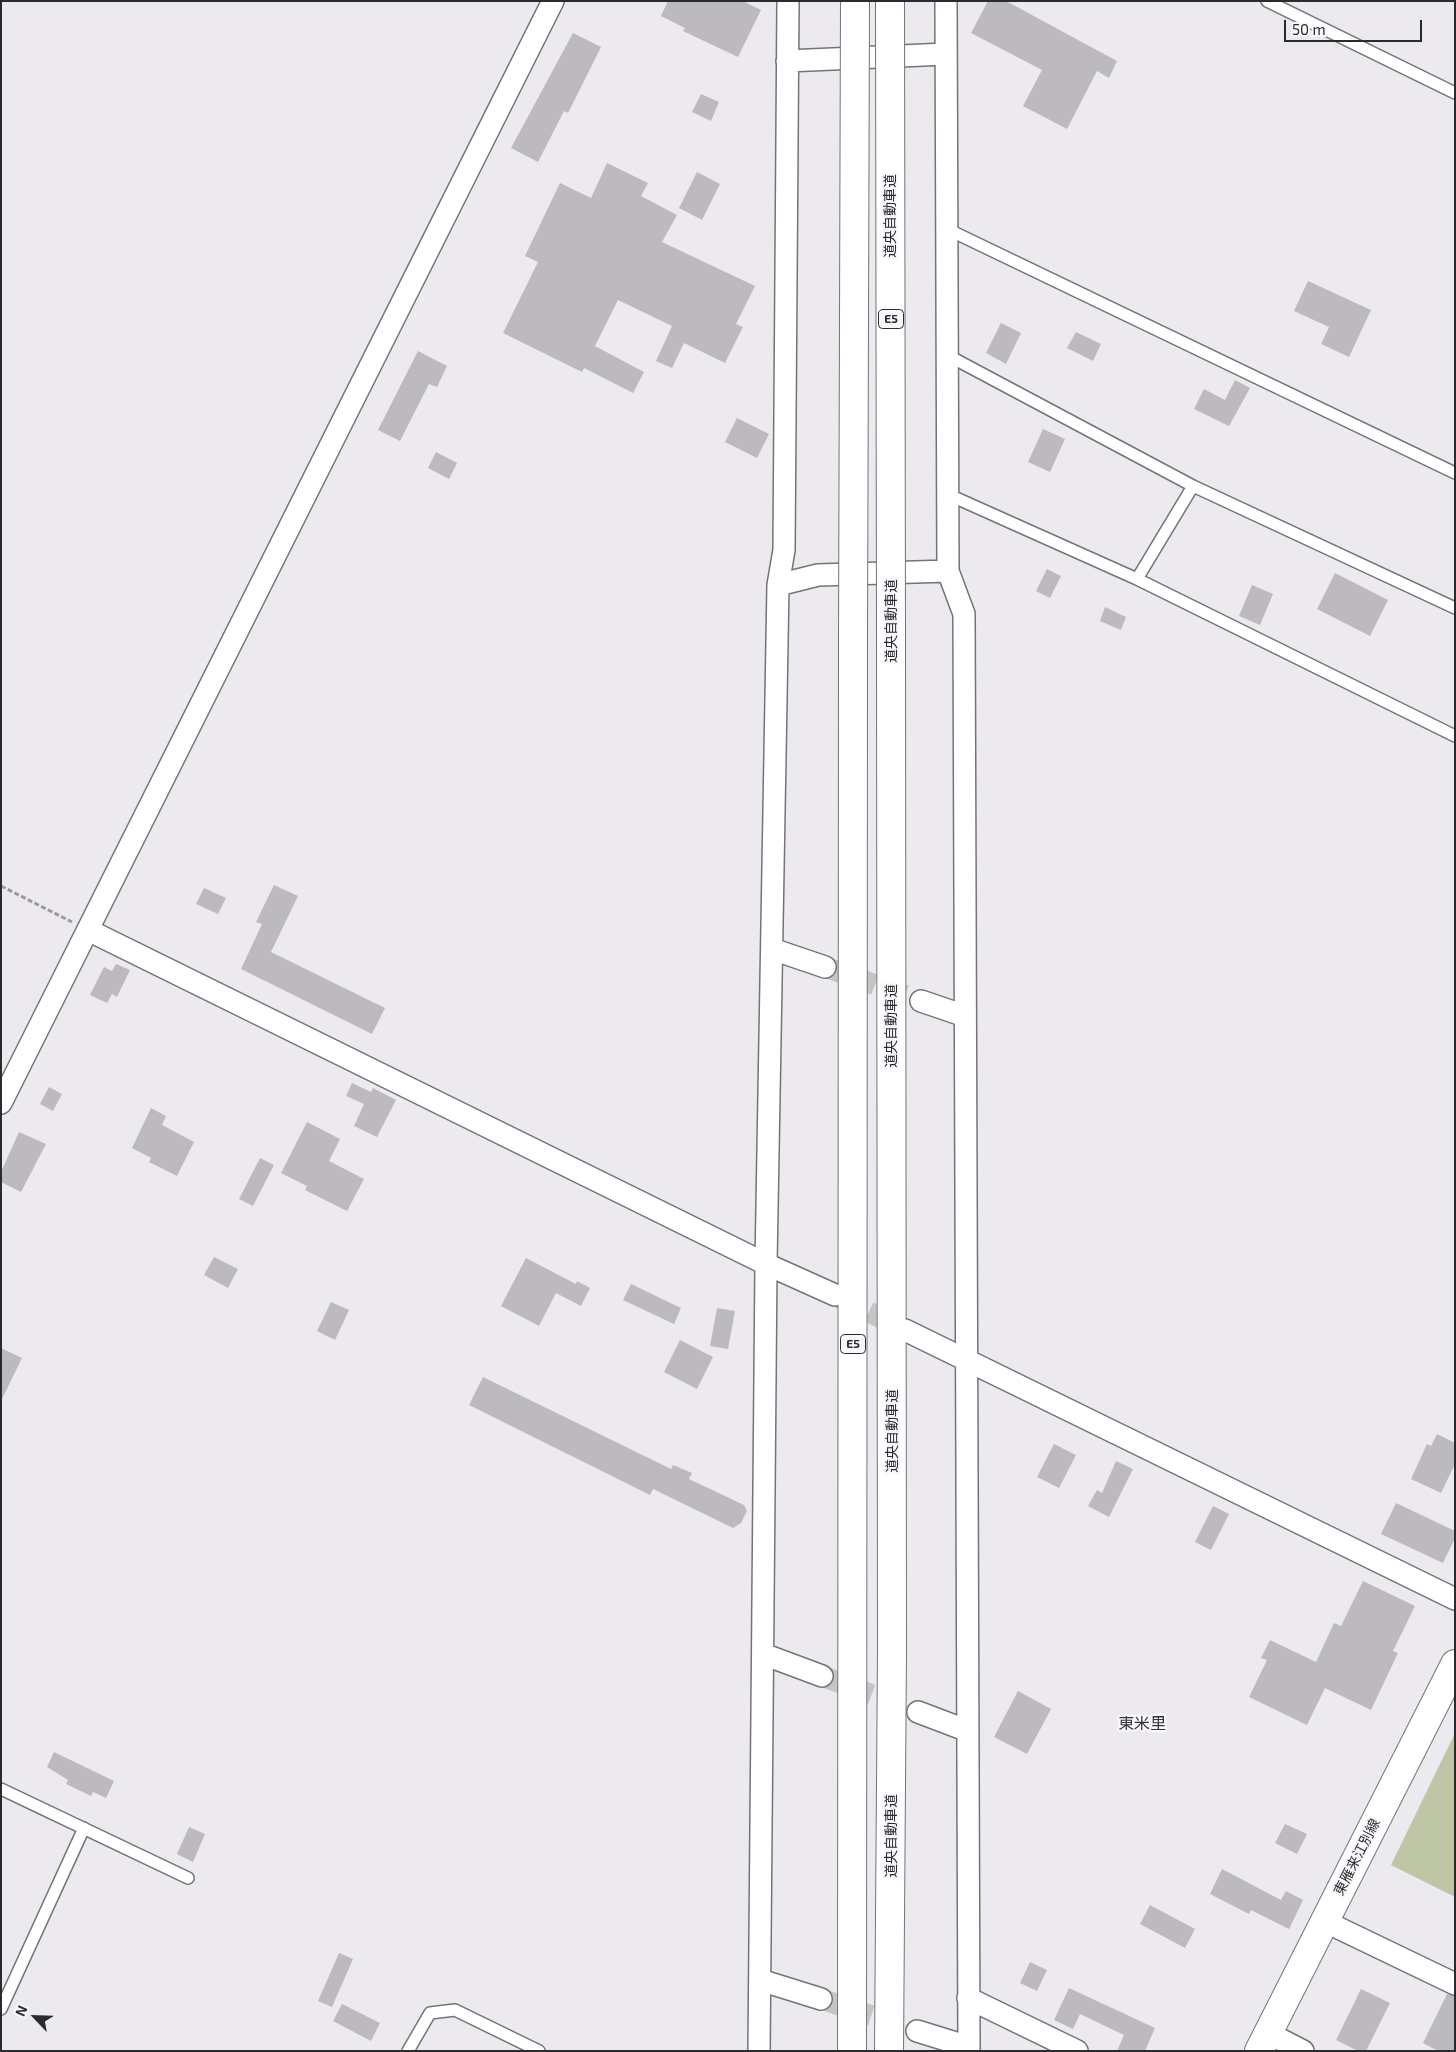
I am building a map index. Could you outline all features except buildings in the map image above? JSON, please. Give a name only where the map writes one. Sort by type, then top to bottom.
[{"type":"main road","name":"E5","points":[[852,2051],[855,1]]},
{"type":"main road","name":"道央自動車道","points":[[889,2051],[892,1661],[890,1]]},
{"type":"main road","name":"東雁来江別線","points":[[1264,2042],[1455,1664]]},
{"type":"street","points":[[1,1103],[553,1]]},
{"type":"street","points":[[759,2051],[766,1264],[778,585],[784,550],[788,1]]},
{"type":"street","points":[[917,2030],[969,2049],[964,614],[948,571],[946,1]]},
{"type":"street","points":[[787,61],[946,54]]},
{"type":"street","points":[[778,585],[818,575],[948,571]]},
{"type":"street","points":[[88,930],[766,1264],[835,1295]]},
{"type":"street","points":[[772,948],[825,967]]},
{"type":"street","points":[[921,1001],[965,1016]]},
{"type":"street","points":[[905,1330],[1455,1600]]},
{"type":"street","points":[[763,1654],[822,1676]]},
{"type":"street","points":[[918,1712],[968,1731]]},
{"type":"street","points":[[1324,1921],[1455,1984]]},
{"type":"street","points":[[760,1980],[821,1999]]},
{"type":"street","points":[[968,1998],[1077,2051]]},
{"type":"street","points":[[1264,2042],[1303,2051]]},
{"type":"lane","points":[[1267,1],[1455,93]]},
{"type":"lane","points":[[946,229],[1455,473]]},
{"type":"lane","points":[[947,355],[1194,486],[1455,608]]},
{"type":"lane","points":[[1138,579],[1194,486]]},
{"type":"lane","points":[[948,494],[1138,579],[1455,736]]},
{"type":"lane","points":[[1,1789],[188,1878]]},
{"type":"lane","points":[[1,2009],[84,1828]]},
{"type":"lane","points":[[408,2051],[430,2013],[455,2010],[539,2051]]},
{"type":"path","points":[[1,886],[88,930]]},
{"type":"green space","points":[[1455,1733],[1455,1897],[1391,1865]]},
{"type":"tunnel","points":[[825,967],[921,1001]]},
{"type":"tunnel","points":[[840,1298],[902,1328]]},
{"type":"tunnel","points":[[822,1676],[918,1712]]},
{"type":"tunnel","points":[[821,1999],[917,2031]]},
{"type":"district","name":"東米里","points":[[1142,1724]]}]
